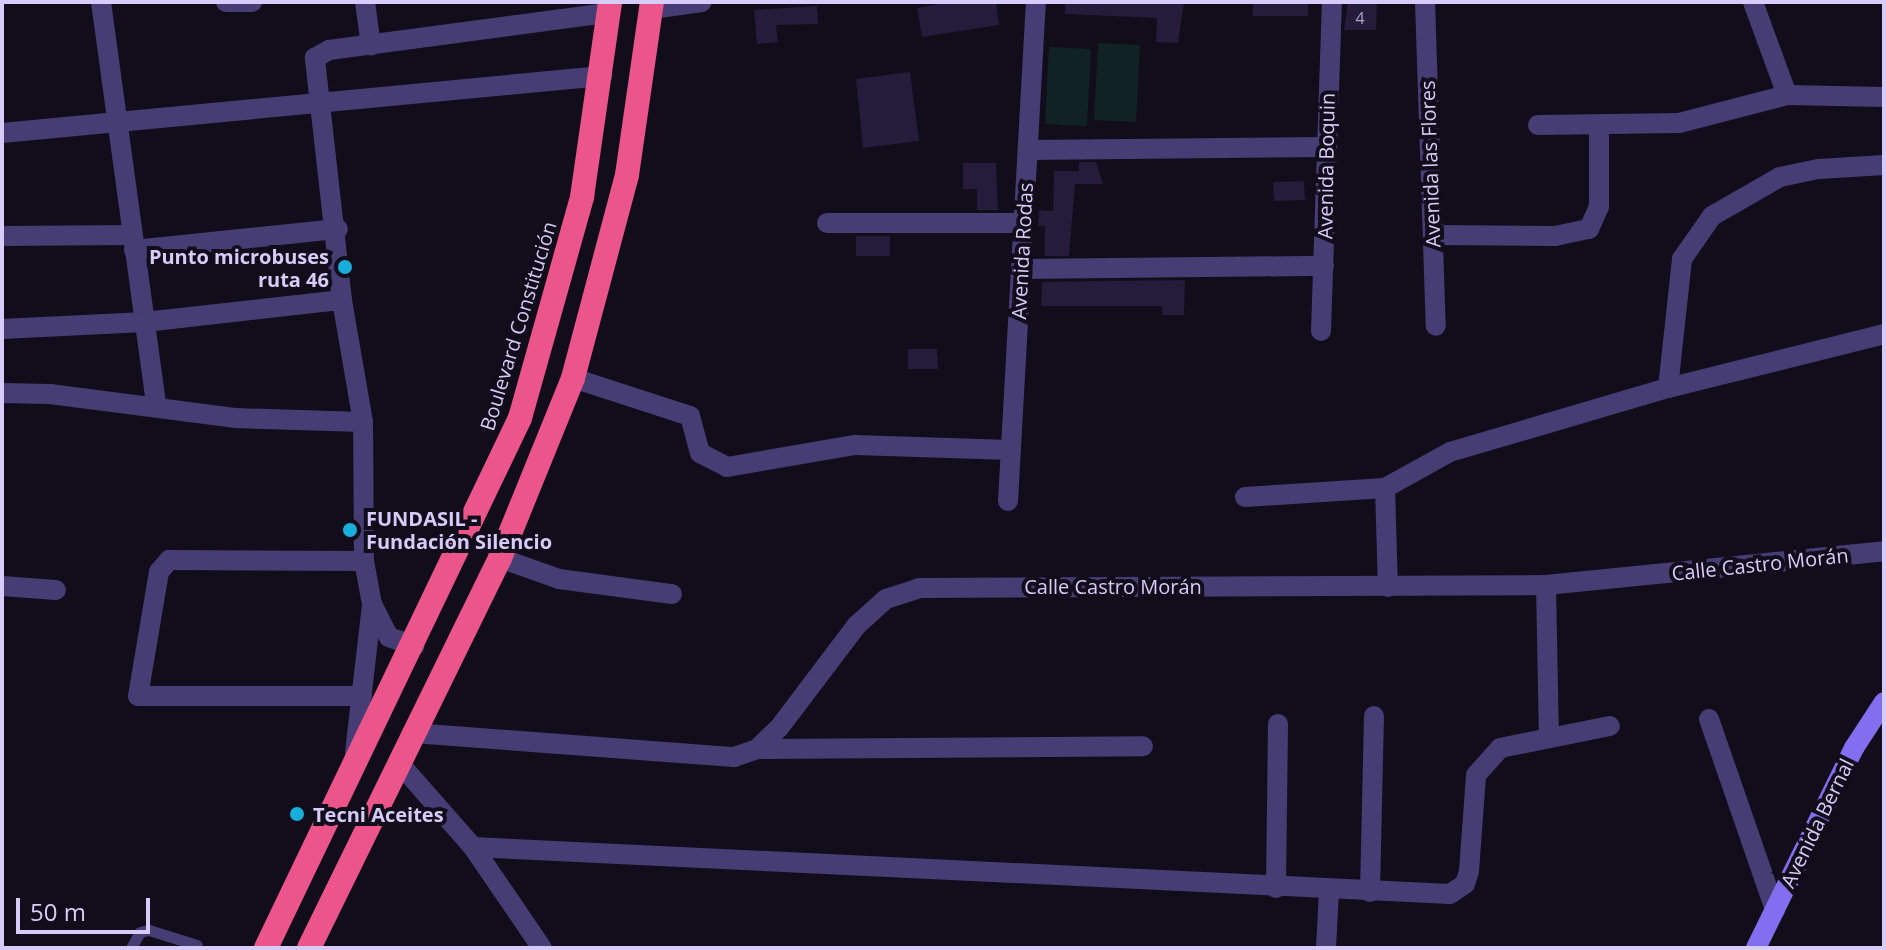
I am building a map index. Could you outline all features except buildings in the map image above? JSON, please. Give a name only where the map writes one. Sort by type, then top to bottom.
[{"type":"highway","points":[[309,948],[500,558],[573,378],[627,175],[651,6]]},
{"type":"highway","name":"Boulevard Constitución","points":[[270,940],[414,646],[520,418],[582,197],[602,76],[609,8]]},
{"type":"highway","points":[[253,948],[270,940]]},
{"type":"main road","name":"Avenida Bernal","points":[[1756,948],[1854,748],[1884,702]]},
{"type":"street","points":[[101,2],[156,406]]},
{"type":"street","points":[[226,2],[252,2]]},
{"type":"street","points":[[365,2],[371,46]]},
{"type":"street","points":[[651,6],[702,2]]},
{"type":"street","name":"Avenida Rodas","points":[[1008,501],[1036,2]]},
{"type":"street","name":"Avenida Boquin","points":[[1321,331],[1332,2]]},
{"type":"street","name":"Avenida las Flores","points":[[1425,2],[1436,326]]},
{"type":"street","points":[[1753,2],[1787,95]]},
{"type":"street","points":[[414,646],[389,637],[372,604],[364,561],[363,422],[342,300],[338,229],[317,101],[318,54],[609,8]]},
{"type":"street","points":[[2,133],[119,125],[317,101],[602,76]]},
{"type":"street","points":[[1538,125],[1689,121],[1787,95],[1884,97]]},
{"type":"street","points":[[1433,235],[1555,236],[1589,229],[1599,207],[1599,125]]},
{"type":"street","points":[[1028,150],[1325,147]]},
{"type":"street","points":[[1668,388],[1682,259],[1712,216],[1780,177],[1819,169],[1884,165]]},
{"type":"street","points":[[827,223],[1024,223]]},
{"type":"street","points":[[2,236],[132,242],[338,229]]},
{"type":"street","points":[[1021,269],[1324,266]]},
{"type":"street","points":[[2,329],[145,322],[342,300]]},
{"type":"street","points":[[1245,497],[1385,488],[1450,452],[1668,388],[1884,334]]},
{"type":"street","points":[[573,378],[690,416],[700,453],[727,467],[855,445],[1011,450]]},
{"type":"street","points":[[2,393],[156,406],[234,418],[363,422]]},
{"type":"street","points":[[1385,488],[1388,587]]},
{"type":"street","name":"Calle Castro Morán","points":[[757,749],[857,625],[886,599],[919,588],[1546,585],[1884,551]]},
{"type":"street","points":[[500,558],[559,579],[672,594]]},
{"type":"street","points":[[362,696],[138,696],[159,572],[169,560],[364,561]]},
{"type":"street","points":[[1546,585],[1549,738]]},
{"type":"street","points":[[2,586],[56,590]]},
{"type":"street","points":[[354,764],[372,604]]},
{"type":"street","points":[[1370,892],[1374,716]]},
{"type":"street","points":[[1709,719],[1775,910]]},
{"type":"street","points":[[1276,888],[1278,724]]},
{"type":"street","points":[[473,847],[1329,891],[1450,894],[1465,884],[1476,775],[1500,748],[1610,726]]},
{"type":"street","points":[[413,733],[697,757],[734,757],[757,749],[1143,746]]},
{"type":"street","points":[[400,764],[473,847],[542,948]]},
{"type":"street","points":[[1326,948],[1329,891]]},
{"type":"lane","points":[[131,948],[136,936],[149,930],[199,947]]},
{"type":"shaded area","points":[[1098,43],[1140,45],[1136,122],[1094,120]]},
{"type":"shaded area","points":[[1049,47],[1091,49],[1087,126],[1045,124]]},
{"type":"place","name":"Punto microbuses ruta 46","points":[[345,267]]},
{"type":"place","name":"FUNDASIL - Fundación Silencio","points":[[350,530]]},
{"type":"place","name":"Tecni Aceites","points":[[297,814]]}]
